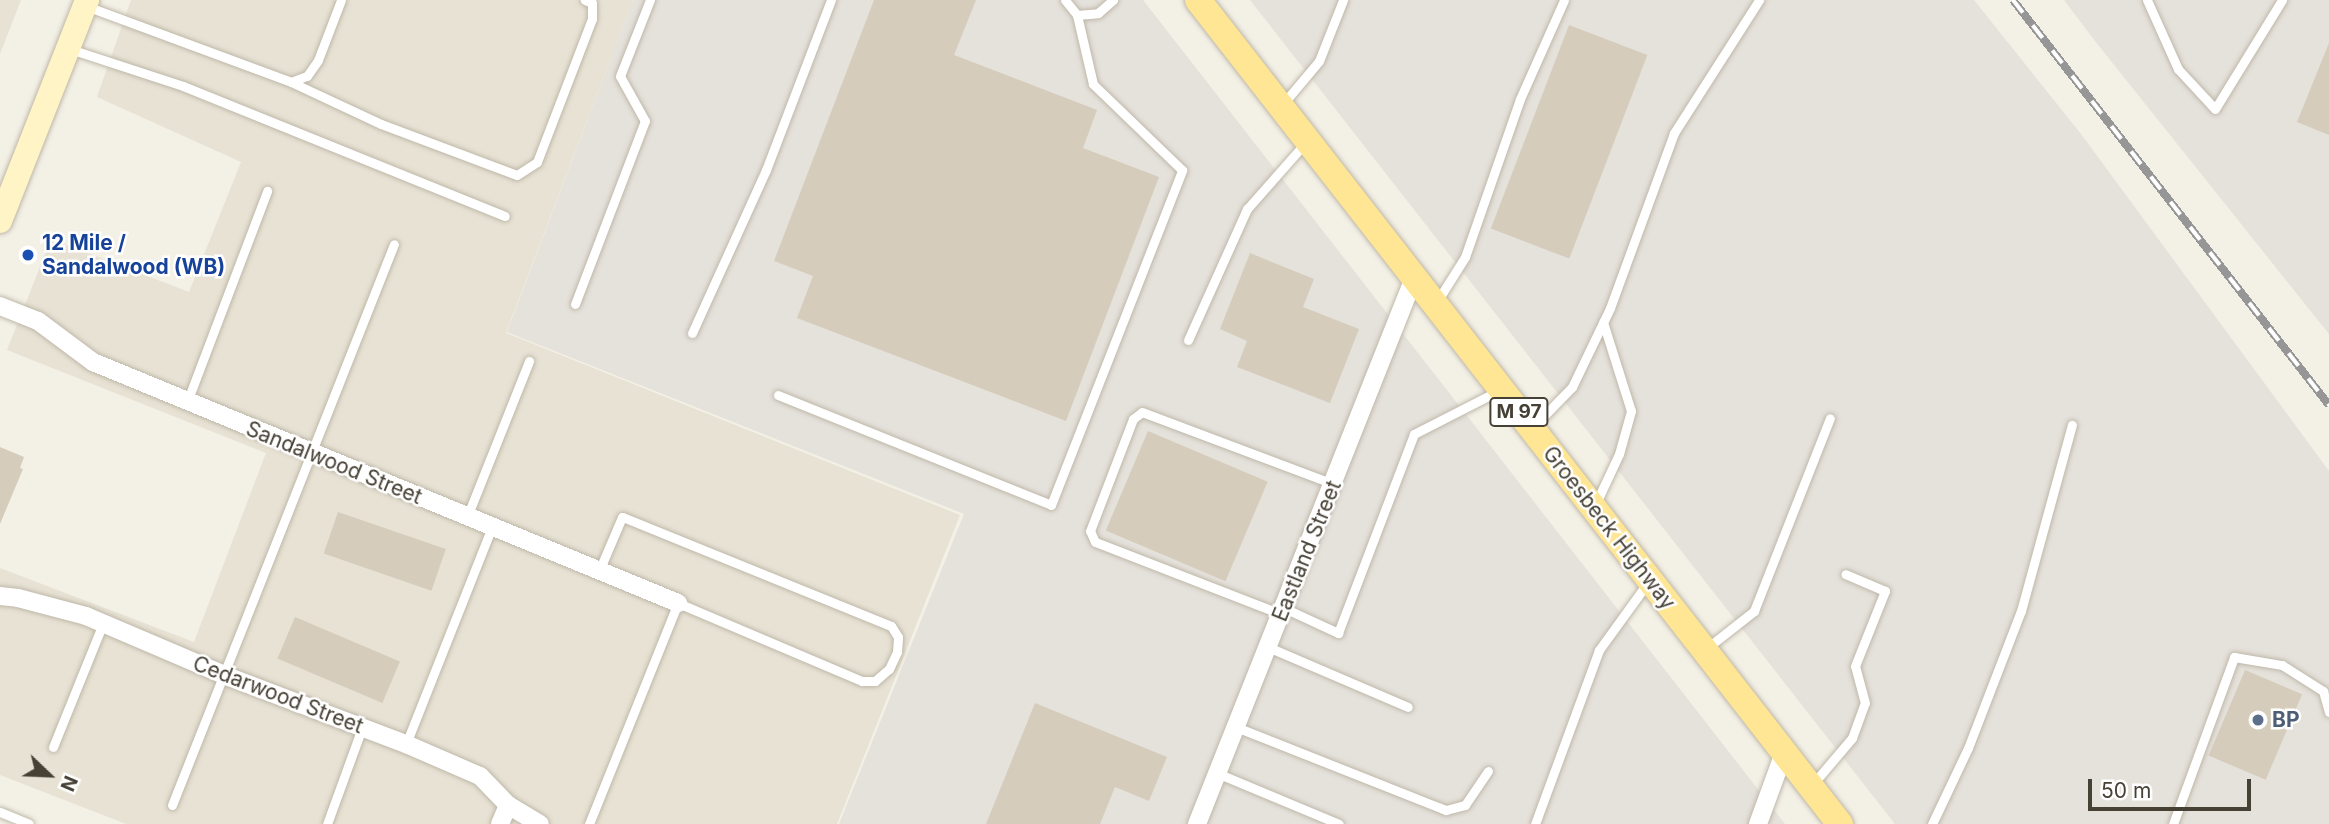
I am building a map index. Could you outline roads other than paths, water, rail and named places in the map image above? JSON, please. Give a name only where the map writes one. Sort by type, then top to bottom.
[{"type":"main road","name":"Groesbeck Highway","points":[[1198,0],[1840,824]]},
{"type":"main road","points":[[1,217],[86,3]]},
{"type":"street","name":"Eastland Street","points":[[1197,824],[1415,278]]},
{"type":"street","name":"Sandalwood Street","points":[[0,306],[38,321],[93,362],[678,603]]},
{"type":"street","name":"Cedarwood Street","points":[[0,596],[18,597],[103,623],[224,675],[406,744],[480,776],[508,805],[540,824]]},
{"type":"street","points":[[1758,824],[1784,753]]},
{"type":"street","points":[[500,824],[508,805]]},
{"type":"lane","points":[[291,82],[307,76],[318,60],[341,0]]},
{"type":"lane","points":[[86,3],[291,82],[381,124],[517,175],[537,162],[592,19],[592,3],[585,0]]},
{"type":"lane","points":[[575,304],[645,121],[621,76],[650,0]]},
{"type":"lane","points":[[692,333],[766,170],[831,0]]},
{"type":"lane","points":[[778,395],[1051,505],[1182,170],[1093,84],[1077,15],[1065,0]]},
{"type":"lane","points":[[1077,15],[1098,13],[1113,0]]},
{"type":"lane","points":[[1281,107],[1319,61],[1343,0]]},
{"type":"lane","points":[[1436,305],[1465,257],[1520,99],[1564,0]]},
{"type":"lane","points":[[1532,428],[1572,387],[1603,322],[1674,133],[1759,0]]},
{"type":"lane","points":[[2147,0],[2178,69],[2215,109],[2281,0]]},
{"type":"lane","points":[[68,48],[183,86],[505,216]]},
{"type":"lane","points":[[1188,340],[1247,209],[1307,140]]},
{"type":"lane","points":[[187,402],[267,191]]},
{"type":"lane","points":[[172,804],[394,244]]},
{"type":"lane","points":[[1594,508],[1619,454],[1631,411],[1603,322]]},
{"type":"lane","points":[[467,517],[529,362]]},
{"type":"lane","points":[[1334,484],[1142,412],[1133,419],[1090,531],[1095,542],[1338,633],[1414,434],[1501,389]]},
{"type":"lane","points":[[1704,650],[1754,611],[1830,418]]},
{"type":"lane","points":[[1932,824],[1968,748],[2021,611],[2072,425]]},
{"type":"lane","points":[[589,824],[678,603],[862,681],[875,681],[889,669],[897,652],[898,637],[891,626],[622,517],[599,571]]},
{"type":"lane","points":[[406,744],[492,527]]},
{"type":"lane","points":[[1811,786],[1852,738],[1865,703],[1855,666],[1885,591],[1845,574]]},
{"type":"lane","points":[[1535,824],[1599,650],[1650,580]]},
{"type":"lane","points":[[54,747],[103,623]]},
{"type":"lane","points":[[1268,648],[1408,707]]},
{"type":"lane","points":[[2173,824],[2234,657],[2282,665],[2323,691],[2329,712]]},
{"type":"lane","points":[[327,824],[362,727]]},
{"type":"lane","points":[[1236,727],[1446,810],[1465,805],[1489,771]]},
{"type":"lane","points":[[1217,773],[1339,824]]},
{"type":"lane","points":[[0,812],[22,823]]},
{"type":"railway","points":[[2013,0],[2329,405]]},
{"type":"place","name":"12 Mile / Sandalwood (WB)","points":[[28,255]]},
{"type":"place","name":"BP","points":[[2258,720]]}]
